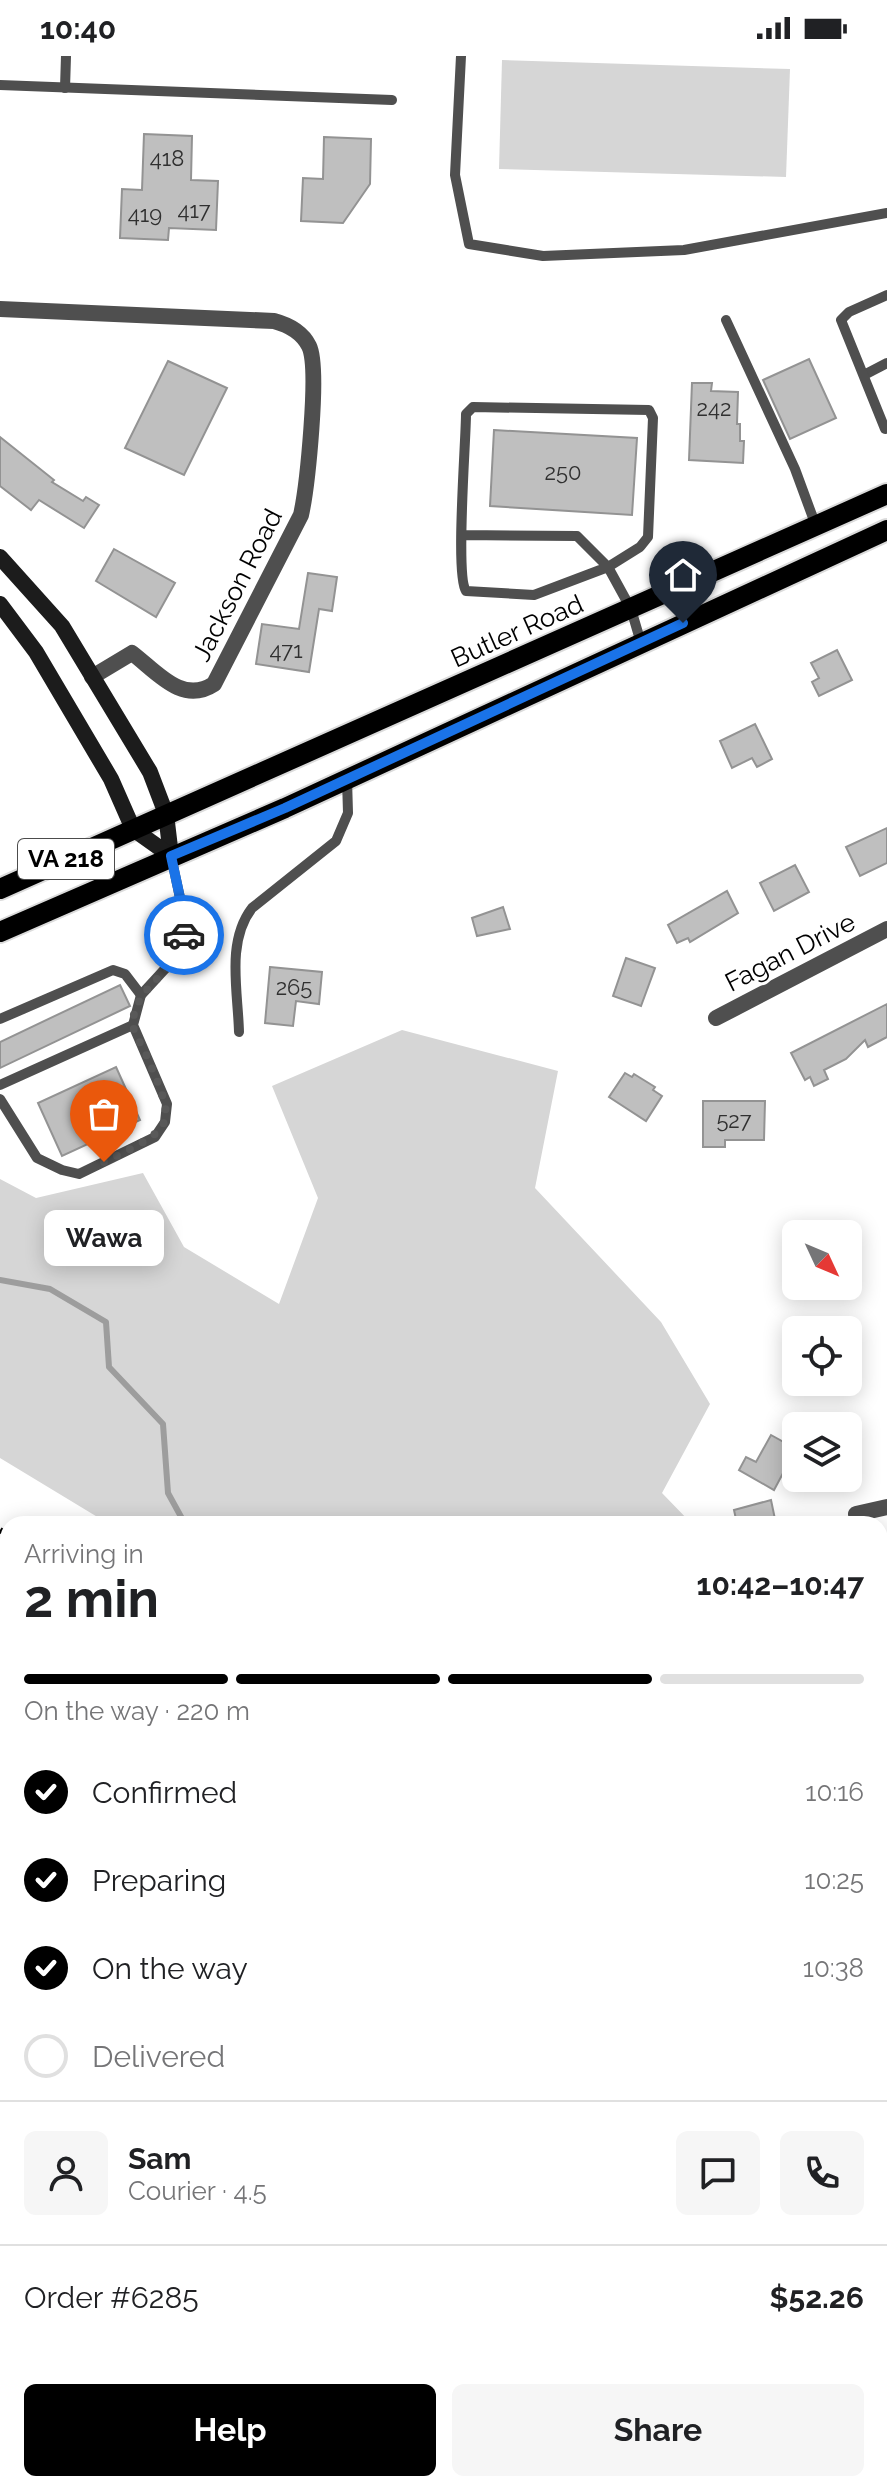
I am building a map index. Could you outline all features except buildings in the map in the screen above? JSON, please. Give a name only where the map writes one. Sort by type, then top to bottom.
[{"type":"main road","name":"Butler Road","points":[[166,814],[887,494]]},
{"type":"main road","name":"VA 218","points":[[0,932],[887,530]]},
{"type":"main road","points":[[0,557],[62,626],[150,772],[166,814],[171,856]]},
{"type":"main road","points":[[0,604],[51,677],[111,779],[133,829],[171,856]]},
{"type":"main road","name":"VA 218","points":[[0,889],[166,814]]},
{"type":"street","name":"Jackson Road","points":[[0,309],[274,321],[299,333],[313,360],[306,491],[301,515],[214,684],[191,693],[178,689],[132,653],[92,677]]},
{"type":"street","name":"Fagan Drive","points":[[716,1018],[887,929]]},
{"type":"street","points":[[856,1514],[887,1507]]},
{"type":"lane","points":[[65,88],[66,56]]},
{"type":"lane","points":[[461,56],[455,175],[469,244],[543,256],[684,250],[887,213]]},
{"type":"lane","points":[[0,85],[392,100]]},
{"type":"lane","points":[[885,429],[841,320],[849,312],[887,295]]},
{"type":"lane","points":[[726,320],[795,469],[816,526]]},
{"type":"lane","points":[[864,375],[887,363]]},
{"type":"lane","points":[[469,409],[649,410],[653,418],[648,537],[640,547],[608,567],[534,595],[466,591],[461,582],[469,409]]},
{"type":"lane","points":[[463,535],[577,536],[608,567],[631,609],[641,643]]},
{"type":"lane","points":[[239,1032],[236,945],[243,921],[252,908],[336,841],[348,813],[347,777]]},
{"type":"lane","points":[[0,1099],[37,1158],[62,1170],[79,1174],[155,1137],[165,1122],[167,1104],[133,1025],[141,995],[175,958],[183,941],[185,921],[171,856]]},
{"type":"lane","points":[[0,1019],[113,970],[125,974],[141,995]]},
{"type":"lane","points":[[0,1085],[133,1025]]},
{"type":"shaded area","points":[[502,60],[790,69],[786,177],[499,169]]},
{"type":"shaded area","points":[[402,1030],[558,1071],[535,1188],[661,1322],[710,1404],[662,1493],[684,1516],[96,1516],[0,1458],[0,1179],[36,1198],[143,1173],[184,1247],[279,1304],[318,1198],[272,1086]]},
{"type":"waterway","points":[[0,1280],[50,1289],[106,1322],[109,1367],[163,1424],[168,1493],[181,1516]]},
{"type":"way so far","points":[[104,1162],[155,1137],[165,1122],[167,1104],[133,1025],[141,995],[175,958],[184,935]]},
{"type":"place","name":"Wawa","points":[[104,1162]]},
{"type":"route","points":[[184,935],[185,921],[171,856],[285,808],[683,623]]}]
